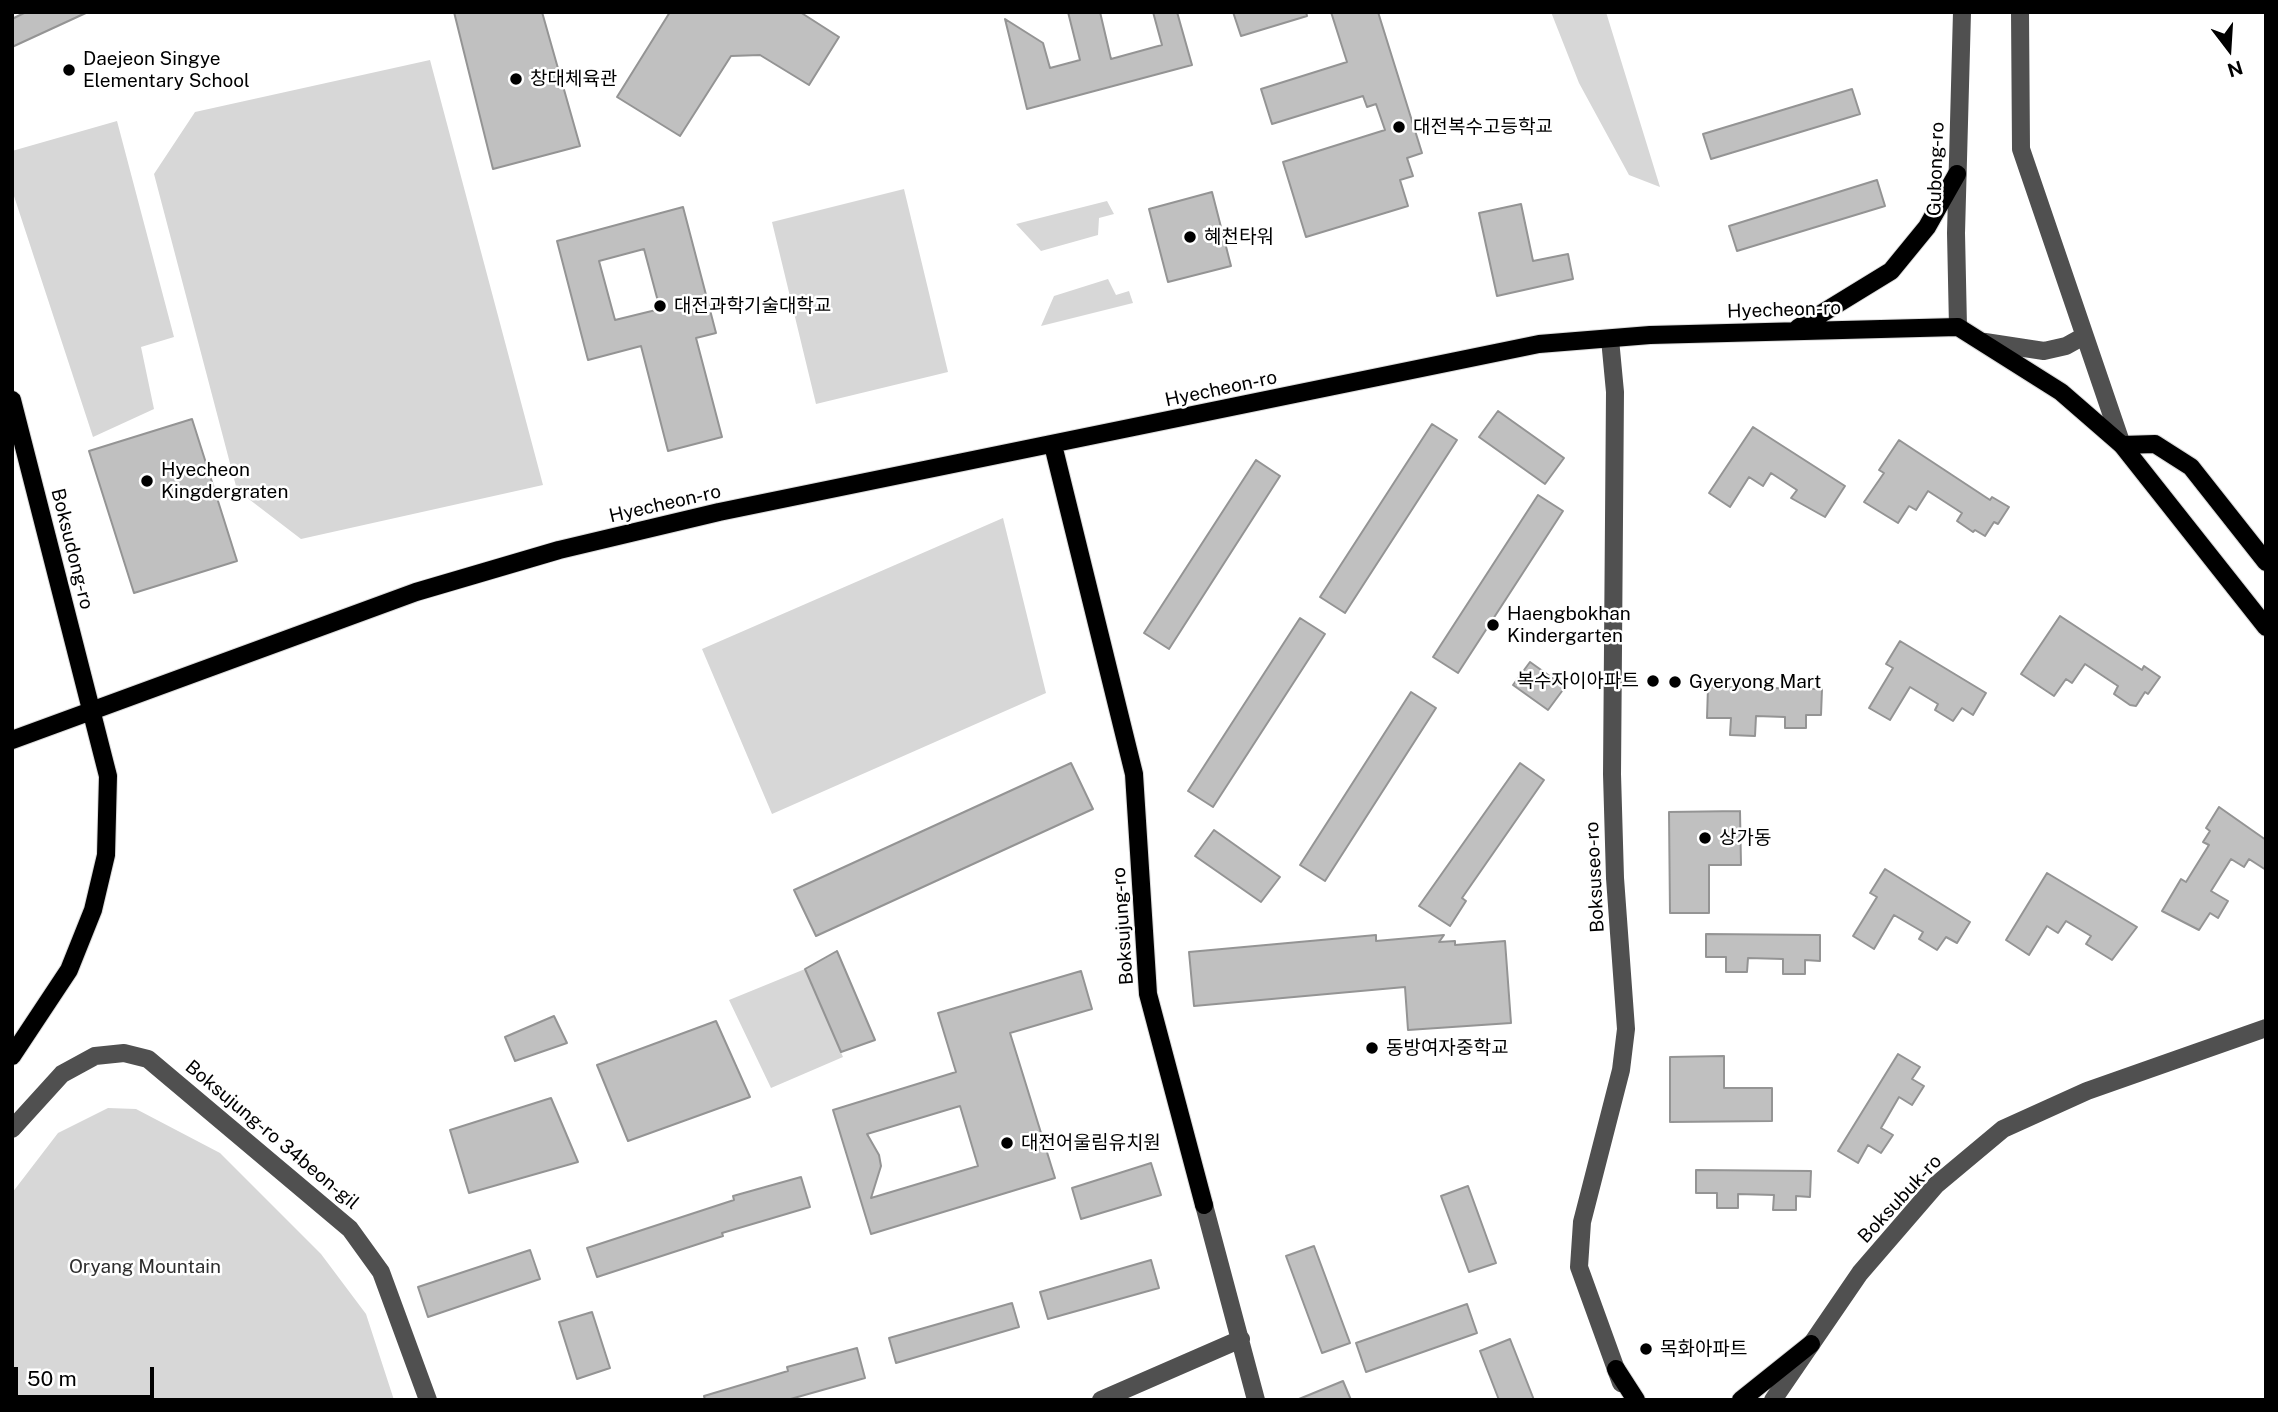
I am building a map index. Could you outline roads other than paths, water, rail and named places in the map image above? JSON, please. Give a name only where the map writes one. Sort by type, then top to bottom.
[{"type":"main road","points":[[1795,329],[1847,301],[1891,271],[1927,227],[1957,174]]},
{"type":"main road","points":[[1958,327],[2061,391],[2122,445],[2266,627]]},
{"type":"main road","name":"Hyecheon-ro","points":[[12,740],[416,592],[559,550],[719,512],[1539,344],[1795,329],[1958,327]]},
{"type":"main road","name":"Boksudong-ro","points":[[12,400],[92,709]]},
{"type":"main road","points":[[2122,445],[2155,444],[2191,467],[2266,562]]},
{"type":"main road","name":"Boksujung-ro","points":[[1053,445],[1134,774],[1148,994],[1204,1205]]},
{"type":"main road","points":[[12,1056],[69,970],[93,909],[106,855],[108,776],[92,709]]},
{"type":"main road","points":[[1741,1400],[1811,1344]]},
{"type":"main road","points":[[1616,1369],[1636,1400]]},
{"type":"street","name":"Gubong-ro","points":[[1958,327],[1957,174],[1962,12]]},
{"type":"street","points":[[2020,12],[2021,149],[2122,445]]},
{"type":"street","points":[[1982,342],[2044,351],[2066,346],[2084,336]]},
{"type":"street","name":"Boksuseo-ro","points":[[1611,339],[1615,392],[1612,774],[1615,878],[1626,1028],[1621,1070],[1582,1222],[1579,1268],[1628,1400]]},
{"type":"street","name":"Boksubuk-ro","points":[[1773,1400],[1860,1273],[1936,1185],[2003,1129],[2087,1091],[2266,1028]]},
{"type":"street","name":"Boksujung-ro 34beon-gil","points":[[12,1129],[62,1074],[95,1056],[124,1053],[148,1059],[350,1229],[381,1272],[428,1400]]},
{"type":"street","name":"Boksujung-ro","points":[[1204,1205],[1256,1400]]},
{"type":"street","points":[[1101,1400],[1241,1339]]},
{"type":"place","name":"Daejeon Singye Elementary School","points":[[69,70]]},
{"type":"place","name":"창대체육관","points":[[516,79]]},
{"type":"place","name":"대전복수고등학교","points":[[1399,127]]},
{"type":"place","name":"혜천타워","points":[[1190,237]]},
{"type":"place","name":"대전과학기술대학교","points":[[660,306]]},
{"type":"place","name":"Hyecheon Kingdergraten","points":[[147,481]]},
{"type":"place","name":"Haengbokhan Kindergarten","points":[[1493,625]]},
{"type":"place","name":"복수자이아파트","points":[[1653,681]]},
{"type":"place","name":"Gyeryong Mart","points":[[1675,682]]},
{"type":"place","name":"상가동","points":[[1705,838]]},
{"type":"place","name":"동방여자중학교","points":[[1372,1048]]},
{"type":"place","name":"대전어울림유치원","points":[[1007,1143]]},
{"type":"place","name":"목화아파트","points":[[1646,1349]]},
{"type":"park label","name":"Oryang Mountain","points":[[145,1267]]}]
